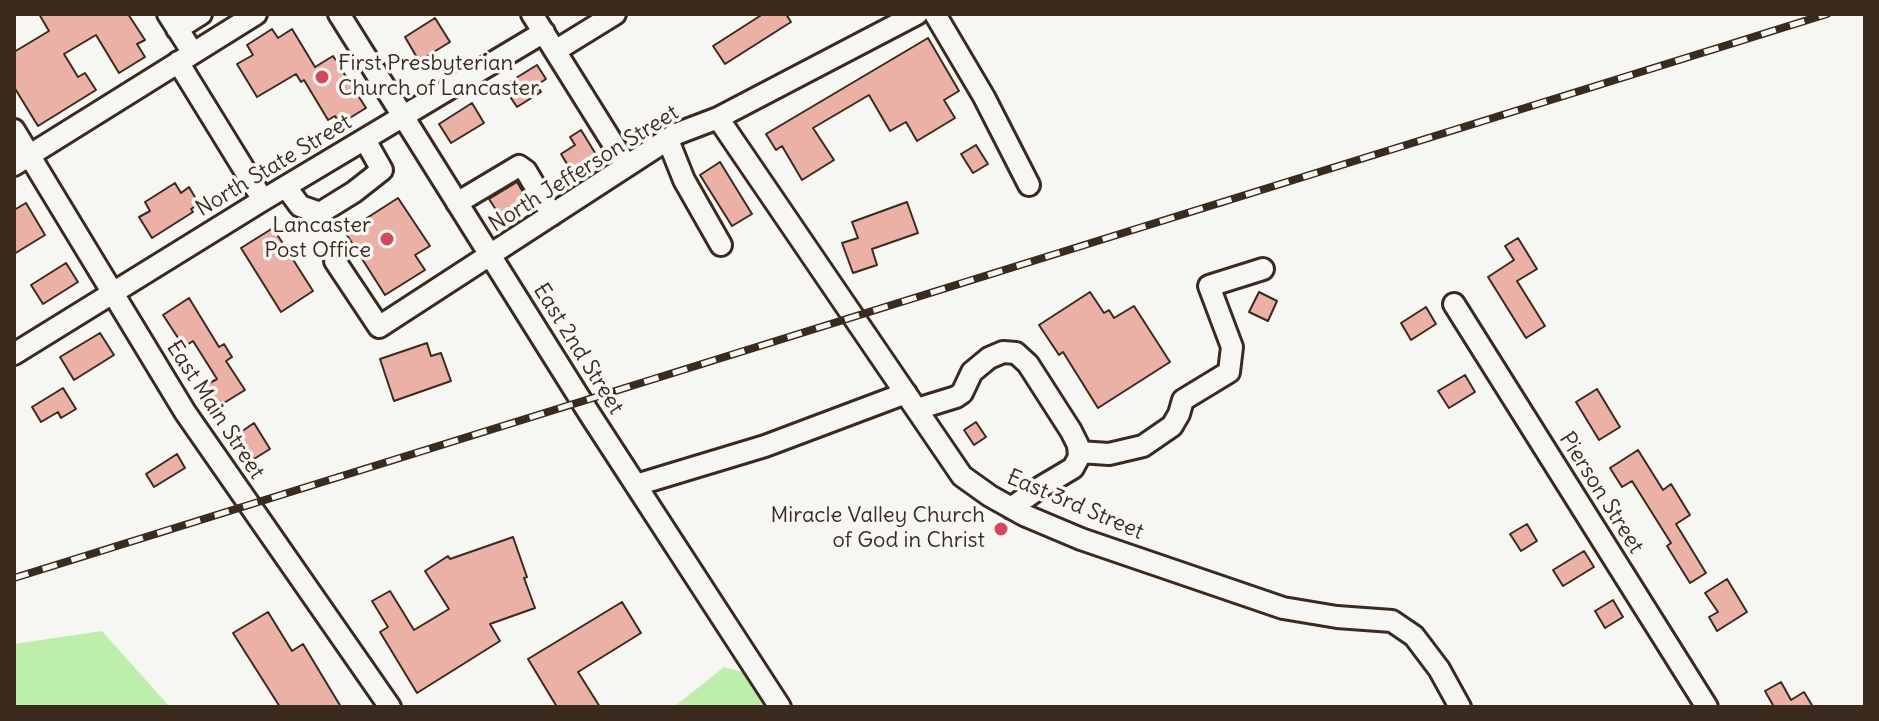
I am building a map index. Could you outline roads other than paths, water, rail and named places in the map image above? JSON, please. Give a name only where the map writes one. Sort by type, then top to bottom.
[{"type":"street","points":[[201,14],[173,21],[185,58],[263,200]]},
{"type":"street","points":[[22,160],[256,14]]},
{"type":"street","name":"East 2nd Street","points":[[339,14],[780,707]]},
{"type":"street","points":[[532,14],[627,166]]},
{"type":"street","points":[[555,51],[615,14]]},
{"type":"street","name":"North Jefferson Street","points":[[335,261],[379,327],[676,134],[718,118],[917,14]]},
{"type":"street","points":[[935,14],[984,97],[1029,185]]},
{"type":"street","name":"North State Street","points":[[14,354],[544,32]]},
{"type":"street","name":"East 3rd Street","points":[[718,118],[962,476],[1011,508],[1081,539],[1283,608],[1337,617],[1392,621],[1414,636],[1439,669],[1460,707]]},
{"type":"street","name":"East Main Street","points":[[14,130],[22,160],[106,280],[185,412],[390,707]]},
{"type":"street","points":[[286,187],[300,206],[320,213],[382,170],[365,140]]},
{"type":"street","points":[[668,140],[684,180],[721,245]]},
{"type":"street","points":[[457,203],[519,166],[526,171],[552,215]]},
{"type":"street","points":[[1079,452],[1109,454],[1143,446],[1172,426],[1183,400],[1229,372],[1232,347],[1209,286],[1263,269]]},
{"type":"street","name":"Pierson Street","points":[[1454,304],[1707,707]]},
{"type":"street","points":[[636,485],[912,401],[956,397],[962,393],[972,372],[989,358],[1003,352],[1016,353],[1028,364],[1071,431],[1079,452],[1073,468],[1011,508]]},
{"type":"railway","points":[[14,578],[1827,14]]},
{"type":"place","name":"First Presbyterian Church of Lancaster","points":[[322,77]]},
{"type":"place","name":"Lancaster Post Office","points":[[387,239]]},
{"type":"place","name":"Miracle Valley Church of God in Christ","points":[[1001,529]]}]
